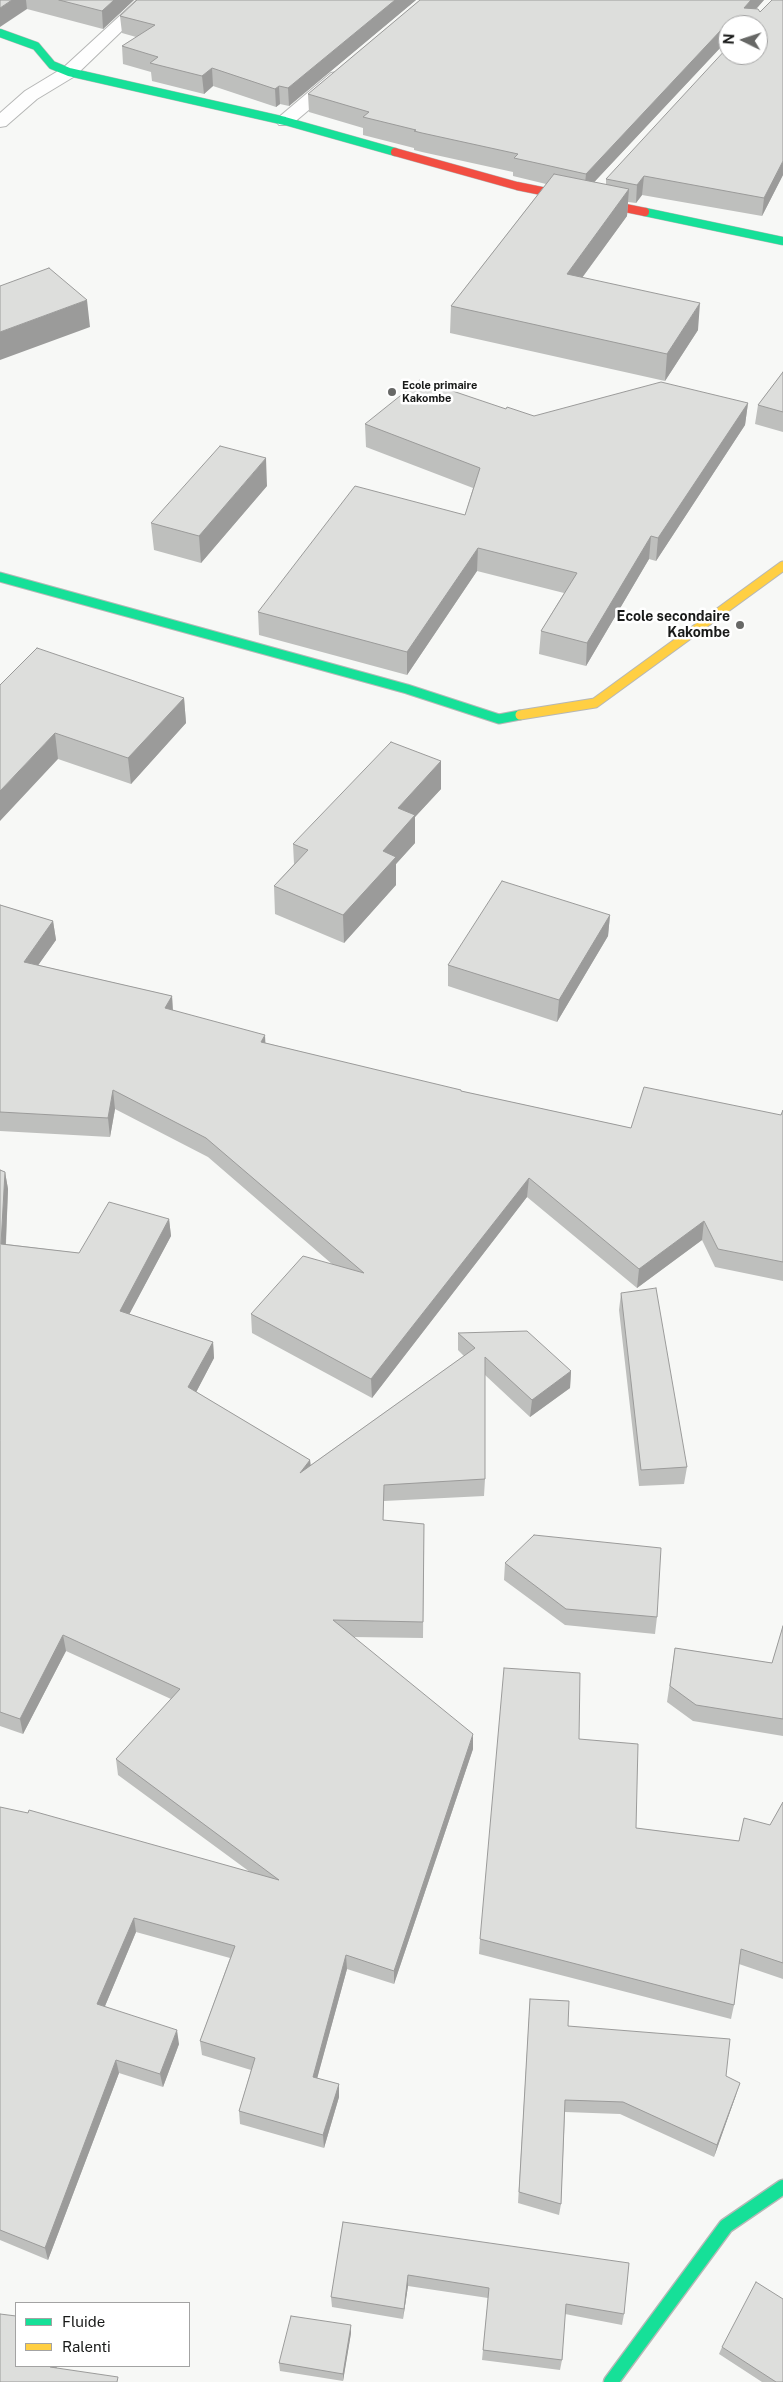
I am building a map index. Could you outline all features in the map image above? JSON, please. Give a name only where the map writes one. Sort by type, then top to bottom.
[{"type":"street","points":[[0,122],[31,95],[69,72],[146,0]]},
{"type":"street","points":[[0,33],[36,46],[52,65],[69,72],[285,121],[518,186],[588,202],[783,240]]},
{"type":"street","points":[[285,121],[352,64]]},
{"type":"street","points":[[588,202],[601,187]]},
{"type":"street","points":[[0,577],[407,689],[499,719],[595,703],[783,566]]},
{"type":"street","points":[[611,2382],[726,2226],[783,2187]]},
{"type":"building","points":[[0,0],[12,0],[0,8]]},
{"type":"building","points":[[59,0],[114,0],[102,11]]},
{"type":"building","points":[[137,0],[395,0],[288,88],[279,86],[275,89],[212,68],[202,76],[150,63],[158,57],[122,46],[155,25],[120,16]]},
{"type":"building","points":[[420,0],[751,0],[744,8],[758,9],[760,12],[772,0],[783,0],[783,161],[764,198],[644,176],[637,185],[606,179],[718,58],[718,65],[768,65],[768,15],[718,15],[718,33],[586,174],[514,158],[518,154],[422,133],[363,117],[369,112],[308,94]]},
{"type":"building","points":[[554,174],[629,189],[567,274],[700,303],[667,354],[451,306]]},
{"type":"building","points":[[49,268],[87,300],[0,332],[0,286]]},
{"type":"building","points":[[783,372],[783,412],[758,405]]},
{"type":"building","points":[[420,380],[506,409],[507,407],[534,416],[661,382],[748,403],[658,538],[651,536],[587,643],[541,631],[577,573],[478,548],[407,652],[258,612],[355,486],[465,515],[480,468],[365,424]]},
{"type":"building","points":[[220,446],[266,458],[199,536],[151,523]]},
{"type":"building","points":[[37,648],[184,698],[128,758],[55,733],[0,791],[0,685]]},
{"type":"building","points":[[391,742],[441,761],[398,808],[415,815],[383,851],[396,857],[343,915],[274,886],[308,850],[293,844]]},
{"type":"building","points":[[502,881],[610,915],[559,1000],[448,965]]},
{"type":"building","points":[[0,905],[53,921],[24,962],[172,996],[165,1008],[265,1035],[261,1042],[461,1091],[631,1128],[644,1087],[781,1115],[783,1110],[783,1262],[718,1249],[704,1221],[639,1269],[529,1178],[371,1379],[251,1314],[303,1256],[364,1273],[206,1138],[113,1090],[108,1118],[0,1112]]},
{"type":"building","points":[[0,1170],[5,1172],[1,1244],[79,1253],[109,1202],[169,1219],[120,1311],[213,1342],[188,1387],[310,1460],[300,1473],[475,1348],[458,1333],[527,1331],[571,1371],[532,1400],[485,1357],[485,1479],[384,1485],[383,1520],[424,1524],[423,1622],[333,1620],[473,1734],[394,1971],[346,1955],[313,2077],[339,2084],[323,2135],[239,2111],[255,2058],[200,2041],[235,1946],[134,1918],[97,2004],[177,2030],[160,2074],[116,2060],[45,2248],[0,2230],[0,1807],[28,1813],[29,1810],[279,1880],[116,1759],[180,1689],[63,1635],[20,1719],[0,1712]]},
{"type":"building","points":[[656,1288],[687,1467],[641,1470],[621,1293]]},
{"type":"building","points":[[534,1535],[661,1548],[657,1617],[566,1609],[505,1563]]},
{"type":"building","points":[[783,1626],[783,1719],[696,1705],[670,1686],[675,1648],[772,1663]]},
{"type":"building","points":[[504,1668],[580,1673],[579,1739],[638,1744],[636,1828],[739,1841],[744,1818],[770,1825],[783,1802],[783,1963],[741,1949],[734,2005],[480,1939]]},
{"type":"building","points":[[530,1999],[569,2001],[568,2026],[730,2039],[726,2076],[740,2083],[717,2145],[623,2102],[565,2100],[561,2204],[519,2192]]},
{"type":"building","points":[[343,2222],[629,2263],[624,2314],[566,2304],[562,2360],[483,2350],[489,2288],[408,2275],[404,2309],[331,2297]]},
{"type":"building","points":[[756,2282],[783,2299],[783,2382],[776,2382],[722,2347]]},
{"type":"building","points":[[0,2314],[15,2316],[15,2367],[50,2367],[118,2377],[117,2382],[0,2382]]},
{"type":"building","points":[[291,2316],[351,2325],[343,2374],[279,2363]]},
{"type":"traffic: fast","points":[[0,33],[36,46],[52,65],[69,72],[285,121],[395,152]]},
{"type":"traffic: fast","points":[[645,212],[783,241]]},
{"type":"traffic: fast","points":[[0,577],[407,689],[499,719],[520,715]]},
{"type":"traffic: fast","points":[[611,2382],[726,2226],[783,2187]]},
{"type":"traffic: slow","points":[[520,715],[595,703],[783,566]]},
{"type":"traffic: jam","points":[[395,152],[517,186],[645,212]]},
{"type":"place","name":"Ecole primaire Kakombe","points":[[392,392]]},
{"type":"place","name":"Ecole secondaire Kakombe","points":[[740,625]]}]
